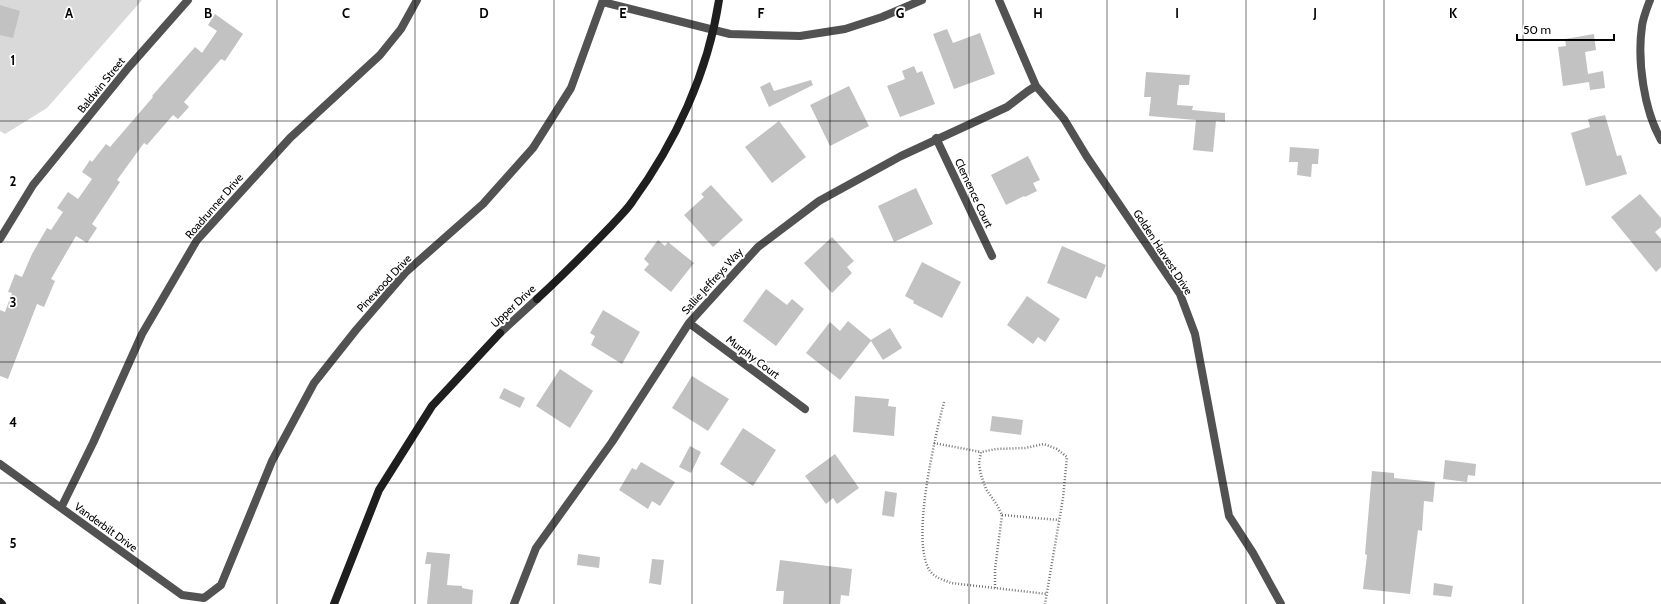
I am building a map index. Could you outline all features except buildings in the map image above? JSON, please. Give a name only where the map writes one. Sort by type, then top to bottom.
[{"type":"main road","name":"Upper Drive","points":[[537,299],[582,257],[632,203],[672,140],[696,84],[713,30],[719,0]]},
{"type":"main road","name":"Upper Drive","points":[[334,604],[379,490],[432,406],[500,333]]},
{"type":"street","name":"Baldwin Street","points":[[0,239],[33,186],[128,68],[188,0]]},
{"type":"street","name":"Roadrunner Drive","points":[[61,508],[93,443],[142,334],[197,240],[290,138],[380,55],[401,29],[417,0]]},
{"type":"street","points":[[603,1],[730,34],[800,36],[845,29],[882,17],[922,0]]},
{"type":"street","name":"Golden Harvest Drive","points":[[999,0],[1036,86],[1064,119],[1087,157],[1180,294],[1195,334],[1230,516],[1253,553],[1281,604]]},
{"type":"street","points":[[1650,0],[1642,26],[1642,68],[1644,95],[1656,131],[1661,140]]},
{"type":"street","name":"Pinewood Drive","points":[[204,598],[221,584],[272,461],[314,383],[356,330],[406,272],[483,204],[533,148],[571,88],[603,1]]},
{"type":"street","name":"Sallie Jeffreys Way","points":[[514,604],[536,548],[612,442],[689,323],[758,248],[819,201],[936,138],[1007,107],[1036,86]]},
{"type":"street","name":"Clemence Court","points":[[936,138],[992,256]]},
{"type":"street","name":"Upper Drive","points":[[500,333],[537,299]]},
{"type":"street","name":"Murphy Court","points":[[689,323],[805,409]]},
{"type":"street","name":"Vanderbilt Drive","points":[[0,464],[182,595],[204,598]]},
{"type":"path","points":[[944,402],[927,480],[922,545],[930,571],[940,579],[951,583],[1047,594]]},
{"type":"path","points":[[934,443],[981,452],[996,449],[1025,448],[1044,444],[1057,449],[1067,457],[1060,520],[1045,604]]},
{"type":"path","points":[[981,452],[979,464],[981,475],[986,489],[1002,515],[995,569],[995,588]]},
{"type":"path","points":[[1002,515],[1060,520]]},
{"type":"shaded area","points":[[0,0],[142,0],[47,108],[5,134],[0,131]]}]
